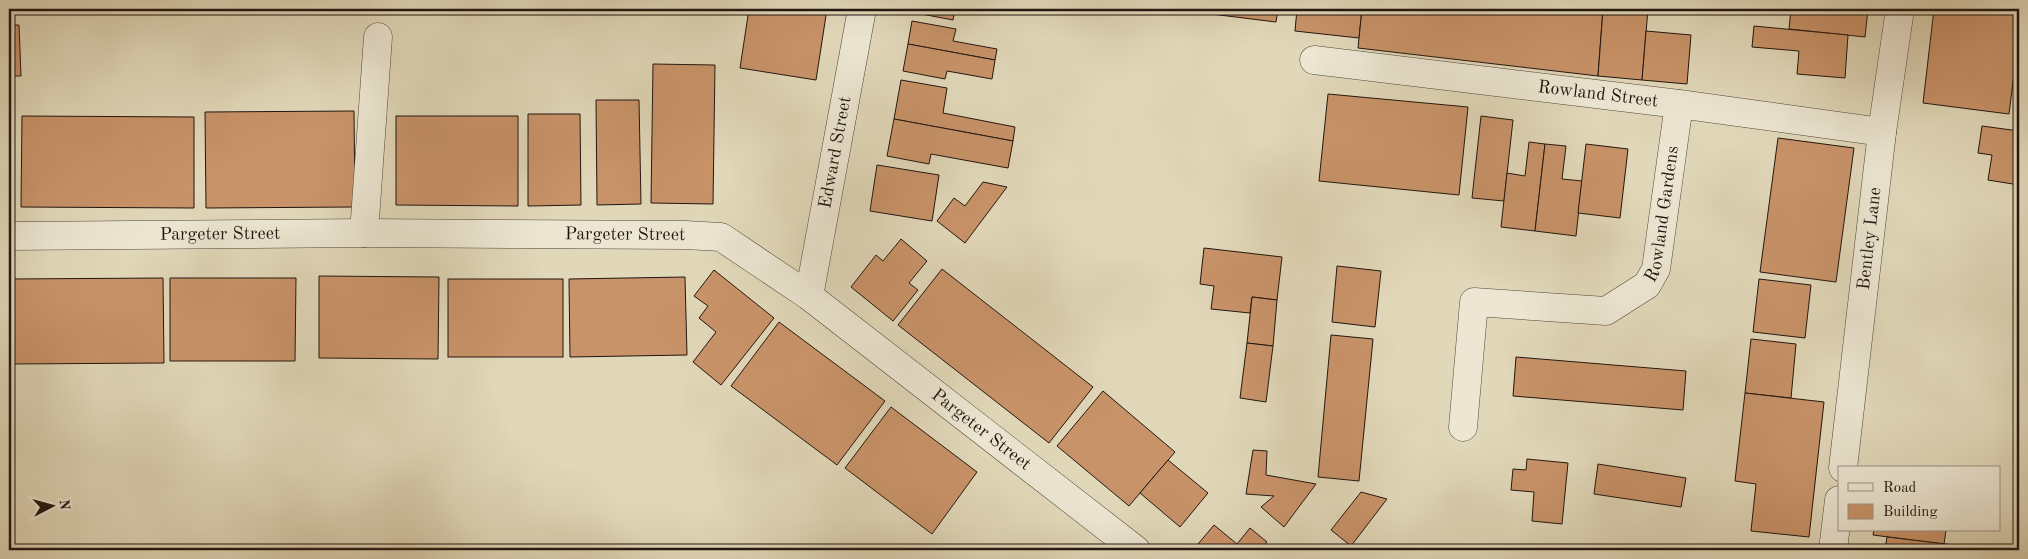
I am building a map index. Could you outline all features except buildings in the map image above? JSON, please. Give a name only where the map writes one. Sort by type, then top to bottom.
[{"type":"street","name":"Edward Street","points":[[809,296],[862,9]]},
{"type":"street","name":"Bentley Lane","points":[[1843,466],[1882,132],[1900,9]]},
{"type":"street","points":[[364,233],[378,37]]},
{"type":"street","name":"Rowland Street","points":[[1314,60],[1679,104],[1882,132]]},
{"type":"street","name":"Rowland Gardens","points":[[1463,427],[1474,302],[1606,311],[1647,285],[1656,269],[1679,104]]},
{"type":"street","name":"Pargeter Street","points":[[9,236],[364,233],[685,235],[721,237],[809,296],[1136,550]]},
{"type":"street","points":[[1833,550],[1838,508]]}]
